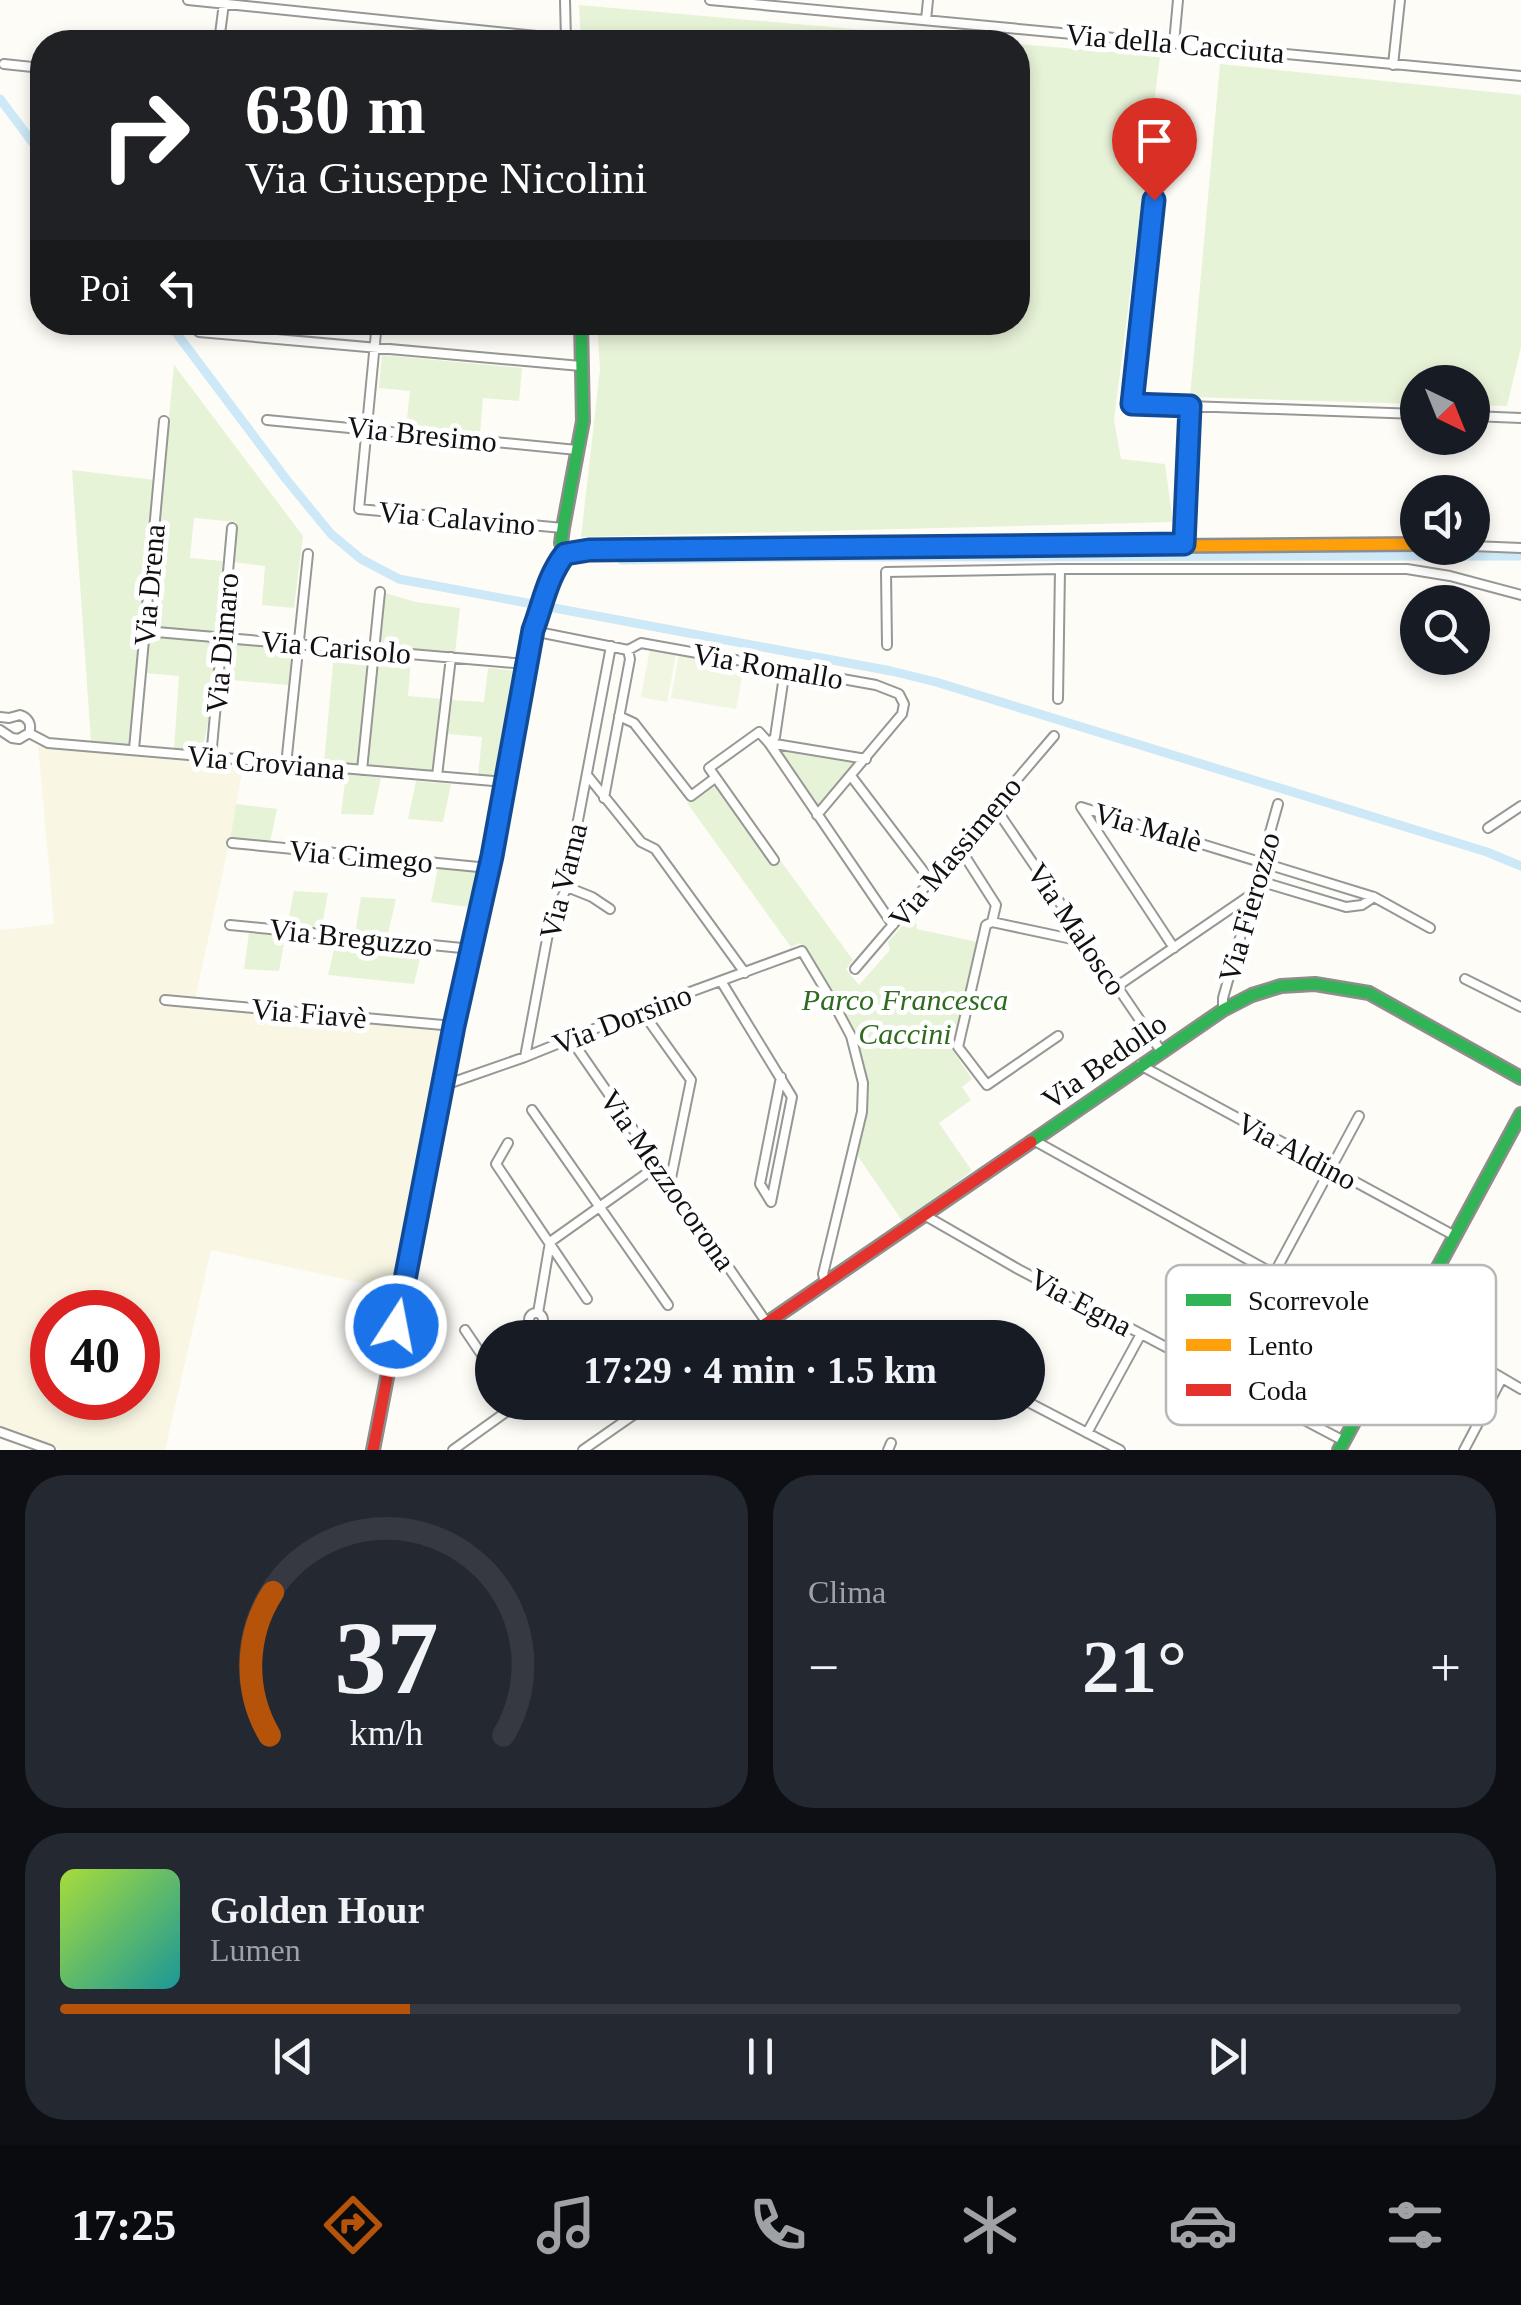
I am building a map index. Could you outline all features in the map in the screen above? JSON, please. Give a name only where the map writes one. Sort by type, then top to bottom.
[{"type":"street","points":[[188,0],[467,30]]},
{"type":"street","points":[[565,0],[566,30]]},
{"type":"street","name":"Via della Cacciuta","points":[[710,0],[1521,76]]},
{"type":"street","points":[[842,12],[844,0]]},
{"type":"street","points":[[926,20],[928,0]]},
{"type":"street","points":[[1174,43],[1178,0]]},
{"type":"street","points":[[1393,65],[1400,0]]},
{"type":"street","points":[[221,30],[224,3]]},
{"type":"street","points":[[4,64],[30,67]]},
{"type":"street","points":[[1154,200],[1132,404],[1400,413]]},
{"type":"street","points":[[236,335],[581,366]]},
{"type":"street","name":"Via Calavino","points":[[375,335],[359,509],[563,528]]},
{"type":"street","points":[[373,1450],[454,1026],[490,868],[526,664],[542,595],[565,554],[561,543],[563,528],[583,421],[582,335]]},
{"type":"street","points":[[1184,544],[1190,406]]},
{"type":"street","points":[[1490,417],[1521,418]]},
{"type":"street","name":"Via Bresimo","points":[[267,420],[577,450]]},
{"type":"street","name":"Via Drena","points":[[134,750],[164,421]]},
{"type":"street","name":"Via Dimaro","points":[[211,758],[232,528]]},
{"type":"street","points":[[565,554],[589,550],[1400,544]]},
{"type":"street","points":[[1490,547],[1521,548]]},
{"type":"street","points":[[286,765],[308,554]]},
{"type":"street","points":[[887,646],[886,572],[1407,568],[1521,594]]},
{"type":"street","points":[[1058,699],[1060,569]]},
{"type":"street","points":[[362,770],[380,592]]},
{"type":"street","name":"Via Romallo","points":[[535,624],[628,650],[641,643],[893,690],[904,701],[902,714],[866,759]]},
{"type":"street","name":"Via Carisolo","points":[[145,631],[526,664]]},
{"type":"street","name":"Via Varna","points":[[526,1057],[550,923],[568,887],[568,868],[611,646]]},
{"type":"street","points":[[604,798],[630,659],[628,650]]},
{"type":"street","points":[[437,776],[451,657]]},
{"type":"street","points":[[769,743],[775,736],[785,669]]},
{"type":"street","points":[[20,714],[27,718],[29,734],[15,739],[3,731],[5,717],[20,714]]},
{"type":"street","points":[[620,716],[634,722],[691,796],[715,778]]},
{"type":"street","points":[[774,860],[709,768],[758,732],[893,925]]},
{"type":"street","name":"Via Croviana","points":[[29,734],[48,743],[505,782]]},
{"type":"street","name":"Via Massimeno","points":[[856,969],[1054,736]]},
{"type":"street","points":[[769,743],[866,759]]},
{"type":"street","points":[[816,815],[866,759]]},
{"type":"street","points":[[586,775],[641,842],[655,849],[745,973]]},
{"type":"street","points":[[852,776],[930,880]]},
{"type":"street","name":"Via Fierozzo","points":[[1222,1010],[1278,804]]},
{"type":"street","name":"Via Malosco","points":[[994,806],[1161,1051]]},
{"type":"street","points":[[1488,828],[1521,806]]},
{"type":"street","name":"Via Malè","points":[[1174,948],[1081,807],[1261,860]]},
{"type":"street","name":"Via Cimego","points":[[232,844],[490,868]]},
{"type":"street","points":[[960,847],[996,905],[992,922]]},
{"type":"street","points":[[1261,860],[1374,896],[1430,928]]},
{"type":"street","points":[[1256,880],[1346,907],[1362,905],[1374,896]]},
{"type":"street","points":[[568,887],[610,910]]},
{"type":"street","points":[[1116,987],[1252,894]]},
{"type":"street","points":[[1058,1036],[987,1085],[958,1047],[986,924],[992,922],[1086,942]]},
{"type":"street","name":"Via Breguzzo","points":[[230,926],[472,949]]},
{"type":"street","name":"Via Dorsino","points":[[442,1086],[802,951],[851,1036],[862,1083],[862,1112],[823,1274],[825,1282]]},
{"type":"street","points":[[1465,979],[1521,1007]]},
{"type":"street","points":[[721,982],[781,1077],[792,1097],[771,1202],[760,1184],[781,1077]]},
{"type":"street","name":"Via Bedollo","points":[[770,1320],[1161,1051],[1252,995],[1282,986],[1315,984],[1369,994],[1521,1078]]},
{"type":"street","name":"Via Fiavè","points":[[165,1000],[454,1026]]},
{"type":"street","points":[[642,1010],[691,1080],[670,1184]]},
{"type":"street","name":"Via Mezzocorona","points":[[570,1038],[766,1320]]},
{"type":"street","name":"Via Aldino","points":[[1140,1066],[1455,1236]]},
{"type":"street","points":[[532,1110],[668,1306]]},
{"type":"street","points":[[1439,1265],[1521,1114]]},
{"type":"street","points":[[1279,1265],[1359,1116]]},
{"type":"street","points":[[1034,1141],[1258,1265]]},
{"type":"street","points":[[508,1143],[496,1164],[587,1299]]},
{"type":"street","points":[[544,1320],[538,1313],[550,1242],[658,1166]]},
{"type":"street","name":"Via Egna","points":[[926,1216],[1166,1347]]},
{"type":"street","points":[[465,1330],[475,1345]]},
{"type":"street","points":[[1087,1433],[1142,1334]]},
{"type":"street","points":[[1496,1374],[1521,1389]]},
{"type":"street","points":[[1496,1389],[1502,1378]]},
{"type":"street","points":[[1045,1411],[1120,1450]]},
{"type":"street","points":[[453,1450],[494,1420]]},
{"type":"street","points":[[583,1450],[626,1420]]},
{"type":"street","name":"Via Egna","points":[[1305,1425],[1342,1446]]},
{"type":"street","points":[[1464,1450],[1477,1425]]},
{"type":"street","points":[[0,1432],[50,1450]]},
{"type":"shaded area","points":[[38,745],[243,766],[195,999],[161,997],[159,1006],[445,1030],[394,1290],[211,1250],[165,1450],[60,1450],[0,1427],[0,930],[54,924]]},
{"type":"green space","points":[[579,5],[865,30],[580,30]]},
{"type":"green space","points":[[1030,45],[1160,56],[1114,420],[1121,459],[1165,464],[1173,522],[581,537],[600,369],[598,335],[1030,335]]},
{"type":"green space","points":[[1220,64],[1521,95],[1521,347],[1507,406],[1490,406],[1490,365],[1400,365],[1400,403],[1190,397]]},
{"type":"green space","points":[[382,355],[522,368],[519,401],[483,398],[480,433],[406,427],[410,391],[379,388]]},
{"type":"green space","points":[[174,365],[303,536],[294,608],[262,605],[265,566],[233,562],[236,522],[194,518],[190,558],[223,561],[216,634],[149,629]]},
{"type":"green space","points":[[72,470],[155,480],[129,745],[91,741]]},
{"type":"green space","points":[[385,593],[460,608],[455,654],[380,646]]},
{"type":"green space","points":[[148,637],[216,642],[202,752],[174,750],[179,676],[145,673]]},
{"type":"green space","points":[[224,643],[293,648],[289,685],[220,679]]},
{"type":"green space","points":[[650,649],[676,654],[667,702],[641,697]]},
{"type":"green space","points":[[334,653],[370,655],[359,765],[324,763]]},
{"type":"green space","points":[[679,655],[744,666],[736,709],[671,698]]},
{"type":"green space","points":[[379,657],[411,659],[408,696],[443,699],[434,773],[366,767]]},
{"type":"green space","points":[[488,668],[517,671],[495,777],[478,776],[482,737],[448,734],[452,700],[484,702]]},
{"type":"green space","points":[[776,748],[857,763],[818,807]]},
{"type":"green space","points":[[346,774],[381,778],[373,815],[341,814]]},
{"type":"green space","points":[[416,781],[451,784],[443,822],[408,819]]},
{"type":"green space","name":"Parco Francesca Caccini","points":[[712,786],[719,788],[774,863],[780,860],[853,960],[846,969],[859,985],[890,950],[888,942],[914,912],[917,929],[977,942],[953,1051],[972,1079],[962,1087],[971,1100],[939,1123],[972,1171],[903,1222],[855,1152],[866,1084],[840,1008],[800,943],[791,947],[687,803]]},
{"type":"green space","points":[[236,804],[277,809],[270,842],[230,840]]},
{"type":"green space","points":[[438,868],[477,872],[469,907],[431,902]]},
{"type":"green space","points":[[294,891],[328,893],[321,930],[287,927]]},
{"type":"green space","points":[[361,897],[396,899],[387,938],[355,934]]},
{"type":"green space","points":[[249,933],[285,937],[279,971],[244,969]]},
{"type":"green space","points":[[336,941],[422,950],[414,984],[328,975]]},
{"type":"waterway","points":[[0,99],[30,139]]},
{"type":"waterway","points":[[178,335],[331,534],[361,559],[399,579],[936,682],[1487,852],[1521,866]]},
{"type":"waterway","points":[[622,560],[1521,556]]},
{"type":"traffic: fast","points":[[551,579],[565,554],[561,543],[563,528],[583,421],[581,335]]},
{"type":"traffic: fast","points":[[1031,1142],[1223,1010],[1281,986],[1315,984],[1369,993],[1521,1078]]},
{"type":"traffic: fast","points":[[1439,1265],[1521,1114]]},
{"type":"traffic: fast","points":[[1339,1450],[1353,1425]]},
{"type":"traffic: slow","points":[[1038,547],[1400,544]]},
{"type":"traffic: slow","points":[[464,980],[492,856],[533,631],[542,595],[551,579]]},
{"type":"traffic: jam","points":[[565,554],[1038,547]]},
{"type":"traffic: jam","points":[[373,1450],[464,980]]},
{"type":"traffic: jam","points":[[771,1320],[1031,1142]]},
{"type":"route","points":[[396,1326],[454,1026],[492,856],[533,630],[542,595],[558,562],[565,554],[589,550],[1184,544],[1190,406],[1132,404],[1154,200]]}]
